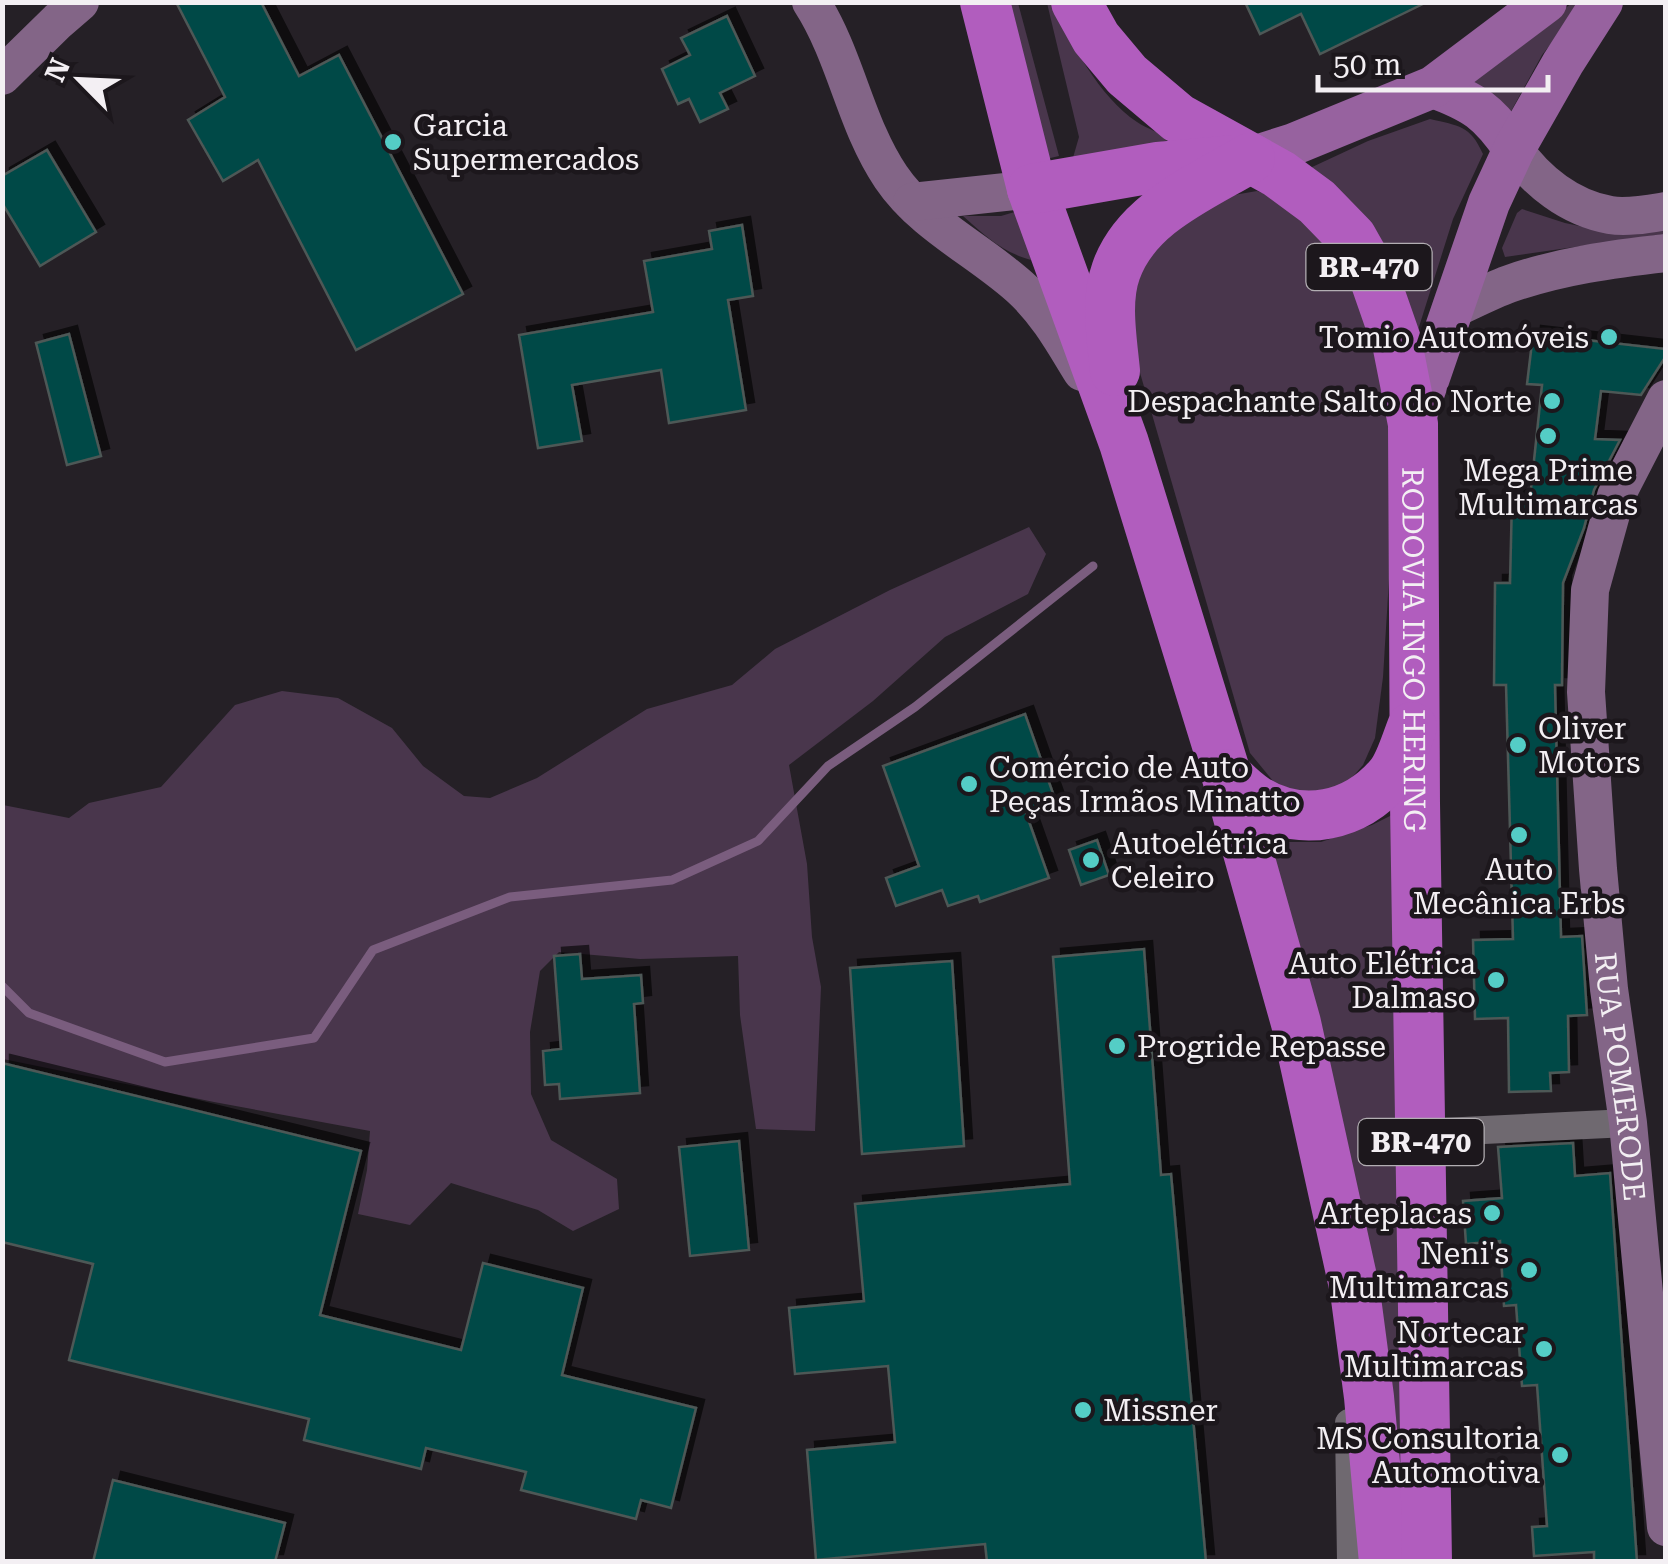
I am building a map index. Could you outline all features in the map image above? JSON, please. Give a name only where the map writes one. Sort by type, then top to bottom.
[{"type":"highway","name":"BR-470","points":[[984,2],[1032,189],[1124,443],[1226,774],[1296,1023],[1355,1290],[1384,1562]]},
{"type":"highway","name":"RODOVIA INGO HERING","points":[[1076,2],[1096,38],[1127,75],[1178,118],[1280,174],[1317,202],[1352,238],[1374,276],[1391,326],[1413,424],[1427,1562]]},
{"type":"highway","points":[[1032,189],[1158,167],[1250,158]]},
{"type":"highway","points":[[1124,443],[1112,347],[1111,298],[1116,271],[1140,230],[1166,209],[1250,158]]},
{"type":"highway","points":[[1226,774],[1256,800],[1286,812],[1320,816],[1350,809],[1392,774],[1414,722]]},
{"type":"main road","points":[[1250,158],[1294,144],[1433,86],[1546,2]]},
{"type":"main road","points":[[1413,424],[1489,203],[1562,63],[1602,2]]},
{"type":"main road","points":[[1433,86],[1468,100],[1498,124],[1514,149]]},
{"type":"street","points":[[2,76],[80,2]]},
{"type":"street","points":[[811,2],[824,22],[890,176],[912,202],[960,244],[1023,290],[1050,320],[1124,443]]},
{"type":"street","points":[[1514,149],[1526,166],[1558,194],[1585,208],[1612,216],[1666,212]]},
{"type":"street","points":[[912,202],[1032,189]]},
{"type":"street","points":[[1452,310],[1506,285],[1558,269],[1666,253]]},
{"type":"street","name":"RUA POMERODE","points":[[1666,400],[1616,496],[1590,590],[1586,692],[1598,869],[1628,1123],[1666,1527]]},
{"type":"street","points":[[1421,1133],[1628,1123]]},
{"type":"street","points":[[1349,1423],[1351,1562]]},
{"type":"shaded area","points":[[1001,3],[1018,3],[1059,156],[1046,159]]},
{"type":"shaded area","points":[[1047,3],[1051,3],[1087,68],[1110,98],[1137,122],[1172,139],[1070,168],[1079,137]]},
{"type":"shaded area","points":[[1572,3],[1583,3],[1542,55],[1510,113],[1464,86]]},
{"type":"shaded area","points":[[1430,119],[1462,128],[1483,154],[1453,219],[1418,330],[1310,168],[1368,141]]},
{"type":"shaded area","points":[[1257,191],[1287,202],[1315,228],[1371,308],[1398,432],[1383,677],[1375,738],[1363,765],[1342,789],[1320,793],[1290,789],[1273,781],[1250,753],[1134,352],[1130,324],[1140,265],[1163,235],[1228,196]]},
{"type":"shaded area","points":[[1522,209],[1603,231],[1665,227],[1665,234],[1505,257],[1502,248]]},
{"type":"shaded area","points":[[1018,211],[1031,260],[1002,248],[963,216],[1001,216]]},
{"type":"shaded area","points":[[1029,527],[1046,554],[1028,594],[945,637],[873,701],[789,765],[807,864],[812,937],[821,987],[815,1131],[756,1129],[740,1015],[738,956],[640,959],[559,952],[540,971],[530,1032],[531,1094],[551,1140],[617,1179],[619,1209],[573,1231],[538,1210],[451,1183],[410,1225],[358,1214],[370,1131],[3,1059],[3,805],[69,818],[89,803],[161,787],[235,705],[282,691],[338,698],[392,728],[423,766],[464,796],[490,798],[537,778],[647,709],[732,685],[775,649],[890,590]]},
{"type":"shaded area","points":[[1394,814],[1413,1561],[1271,842],[1321,842]]},
{"type":"building","points":[[176,2],[261,2],[299,76],[339,55],[463,294],[356,350],[258,160],[223,181],[188,120],[225,97]]},
{"type":"building","points":[[1245,2],[1427,2],[1320,54],[1301,14],[1260,34]]},
{"type":"building","points":[[727,16],[755,76],[720,93],[728,109],[700,122],[689,99],[678,104],[662,69],[690,55],[681,38]]},
{"type":"building","points":[[47,150],[96,232],[40,266],[2,203],[2,176]]},
{"type":"building","points":[[742,225],[753,296],[728,300],[746,410],[669,423],[661,370],[572,385],[582,441],[538,448],[519,335],[653,312],[644,261],[712,249],[709,231]]},
{"type":"building","points":[[69,334],[101,456],[67,465],[36,343]]},
{"type":"building","points":[[1533,334],[1666,349],[1666,356],[1641,395],[1601,391],[1595,439],[1620,440],[1594,490],[1563,583],[1562,685],[1555,685],[1561,937],[1582,936],[1587,1015],[1568,1016],[1569,1072],[1550,1073],[1551,1091],[1509,1092],[1508,1018],[1475,1019],[1473,940],[1513,939],[1506,685],[1494,685],[1495,583],[1510,583],[1512,498],[1530,498],[1542,385],[1527,384]]},
{"type":"building","name":"Comércio de Auto Peças Irmãos Minatto","points":[[1025,714],[1056,802],[1026,813],[1049,878],[980,902],[978,896],[948,906],[942,890],[896,906],[886,878],[919,866],[883,766]]},
{"type":"building","points":[[1097,840],[1109,875],[1081,885],[1069,850]]},
{"type":"building","points":[[1144,949],[1161,1175],[1171,1174],[1206,1562],[987,1562],[985,1544],[816,1560],[807,1450],[895,1442],[888,1366],[795,1374],[789,1308],[864,1301],[855,1204],[1070,1184],[1053,957]]},
{"type":"building","points":[[580,954],[582,979],[641,975],[643,1003],[634,1004],[640,1093],[560,1099],[559,1084],[545,1085],[543,1051],[561,1049],[554,956]]},
{"type":"building","points":[[952,961],[964,1146],[862,1154],[850,968]]},
{"type":"building","points":[[2,1063],[361,1151],[320,1315],[461,1350],[483,1263],[583,1288],[562,1375],[696,1408],[671,1508],[641,1500],[636,1519],[521,1490],[526,1472],[426,1448],[421,1469],[304,1440],[309,1419],[69,1360],[93,1264],[2,1242]]},
{"type":"building","points":[[739,1141],[749,1250],[690,1256],[679,1147]]},
{"type":"building","points":[[1573,1143],[1575,1176],[1610,1173],[1637,1562],[1594,1562],[1594,1552],[1534,1556],[1532,1527],[1547,1526],[1537,1385],[1522,1386],[1516,1305],[1504,1306],[1500,1241],[1466,1244],[1463,1201],[1502,1198],[1498,1147]]},
{"type":"building","points":[[113,1480],[285,1523],[275,1562],[93,1562]]},
{"type":"waterway","points":[[2,986],[29,1013],[165,1062],[314,1038],[373,950],[510,897],[672,880],[758,841],[828,766],[915,707],[1093,566]]},
{"type":"place","name":"Garcia Supermercados","points":[[393,142]]},
{"type":"place","name":"Tomio Automóveis","points":[[1609,337]]},
{"type":"place","name":"Despachante Salto do Norte","points":[[1552,401]]},
{"type":"place","name":"Mega Prime Multimarcas","points":[[1548,436]]},
{"type":"place","name":"Oliver Motors","points":[[1518,745]]},
{"type":"place","name":"Comércio de Auto Peças Irmãos Minatto","points":[[969,784]]},
{"type":"place","name":"Auto Mecânica Erbs","points":[[1519,835]]},
{"type":"place","name":"Autoelétrica Celeiro","points":[[1091,860]]},
{"type":"place","name":"Auto Elétrica Dalmaso","points":[[1496,980]]},
{"type":"place","name":"Progride Repasse","points":[[1117,1046]]},
{"type":"place","name":"Arteplacas","points":[[1492,1213]]},
{"type":"place","name":"Neni's Multimarcas","points":[[1529,1270]]},
{"type":"place","name":"Nortecar Multimarcas","points":[[1544,1349]]},
{"type":"place","name":"Missner","points":[[1083,1410]]},
{"type":"place","name":"MS Consultoria Automotiva","points":[[1560,1455]]}]
